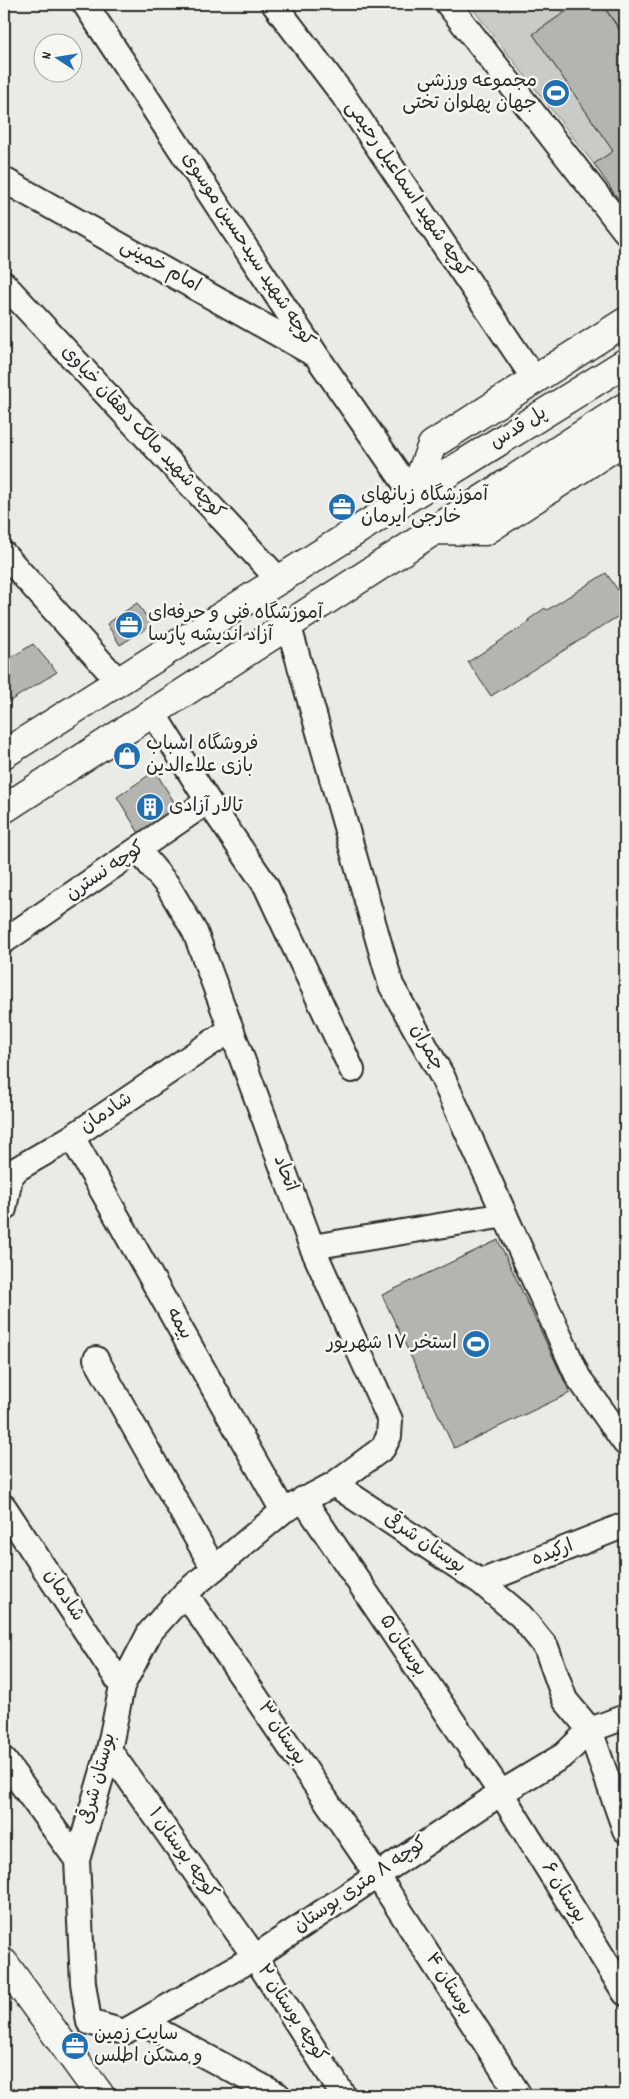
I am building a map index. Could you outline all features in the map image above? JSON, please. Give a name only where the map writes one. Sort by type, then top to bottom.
[{"type":"main road","points":[[413,495],[432,445],[625,322]]},
{"type":"main road","name":"پل قدس","points":[[4,754],[625,363]]},
{"type":"main road","name":"پل قدس","points":[[4,809],[238,656],[289,627],[625,407]]},
{"type":"main road","points":[[435,530],[485,531],[625,440]]},
{"type":"main road","points":[[5,1967],[64,2043],[100,2095]]},
{"type":"street","name":"کوچه شهید سیدحسین موسوی","points":[[85,4],[316,355],[413,495]]},
{"type":"street","name":"کوچه شهید اسماعیل رحیمی","points":[[274,4],[343,96],[535,380]]},
{"type":"street","points":[[448,4],[625,231]]},
{"type":"street","name":"امام خمینی","points":[[4,180],[316,355]]},
{"type":"street","name":"کوچه شهید مالک دهقان‌ خیاوی","points":[[4,284],[280,581]]},
{"type":"street","points":[[4,554],[118,681]]},
{"type":"street","name":"چمران","points":[[289,627],[391,986],[442,1076],[578,1377],[625,1443]]},
{"type":"street","points":[[153,713],[208,801],[266,886],[352,1070]]},
{"type":"street","name":"کوچه نسترن","points":[[4,941],[208,801]]},
{"type":"street","name":"اتحاد","points":[[139,850],[168,886],[195,932],[312,1247],[390,1420],[389,1436],[383,1448],[334,1484]]},
{"type":"street","name":"شادمان","points":[[4,1209],[10,1177],[17,1169],[72,1137],[230,1030]]},
{"type":"street","name":"بیمه","points":[[72,1137],[283,1511]]},
{"type":"street","points":[[312,1247],[506,1215]]},
{"type":"street","points":[[96,1359],[214,1569]]},
{"type":"street","name":"بوستان شرقی","points":[[89,2022],[83,1984],[77,1860],[108,1750],[122,1686],[150,1632],[185,1593],[283,1511],[303,1499],[334,1484],[480,1582],[521,1616],[546,1647],[564,1700],[590,1730]]},
{"type":"street","name":"بوستان ۵","points":[[303,1499],[501,1793]]},
{"type":"street","name":"شادمان","points":[[4,1507],[122,1686]]},
{"type":"street","name":"ارکیده","points":[[480,1582],[625,1525]]},
{"type":"street","name":"بوستان ۳","points":[[185,1593],[377,1875]]},
{"type":"street","name":"کوچه ۸ متری بوستان","points":[[89,2022],[124,2032],[142,2022],[255,1957],[501,1793],[564,1755],[590,1730],[625,1717]]},
{"type":"street","points":[[590,1730],[625,1830]]},
{"type":"street","name":"کوچه بوستان ۱","points":[[108,1750],[255,1957]]},
{"type":"street","points":[[4,1760],[77,1860]]},
{"type":"street","name":"بوستان ۶","points":[[501,1793],[625,1993]]},
{"type":"street","name":"بوستان ۴","points":[[377,1875],[519,2095]]},
{"type":"street","name":"کوچه بوستان ۲","points":[[255,1957],[343,2095]]},
{"type":"street","points":[[64,2043],[89,2022]]},
{"type":"street","points":[[142,2022],[273,2094]]},
{"type":"shaded area","name":"مجموعه ورزشی جهان پهلوان تختی","points":[[469,4],[577,4],[533,34],[613,151],[594,164]]},
{"type":"building","points":[[577,4],[602,4],[625,38],[625,209],[594,164],[613,151],[533,34]]},
{"type":"building","points":[[602,4],[625,4],[625,37]]},
{"type":"building","points":[[606,573],[625,600],[625,612],[491,696],[468,662],[529,622],[528,620],[545,608],[547,610]]},
{"type":"building","name":"آموزشگاه فنی و حرفه‌ای آزاد اندیشه پارسا","points":[[137,603],[152,625],[120,645],[107,624]]},
{"type":"building","points":[[33,644],[57,672],[5,704],[4,662]]},
{"type":"building","name":"تالار آزادی","points":[[155,771],[184,818],[145,843],[117,797]]},
{"type":"building","name":"استخر ١٧ شهریور","points":[[498,1240],[570,1393],[454,1448],[382,1295]]},
{"type":"place","name":"مجموعه ورزشی جهان پهلوان تختی","points":[[556,93]]},
{"type":"place","name":"آموزشگاه زبانهای خارجی ایرمان","points":[[342,507]]},
{"type":"place","name":"آموزشگاه فنی و حرفه‌ای آزاد اندیشه پارسا","points":[[129,625]]},
{"type":"place","name":"فروشگاه اسباب بازی علاءالدین","points":[[127,756]]},
{"type":"place","name":"تالار آزادی","points":[[150,807]]},
{"type":"place","name":"استخر ١٧ شهریور","points":[[476,1344]]},
{"type":"place","name":"سایت زمین و مسکن اطلس","points":[[75,2046]]}]
